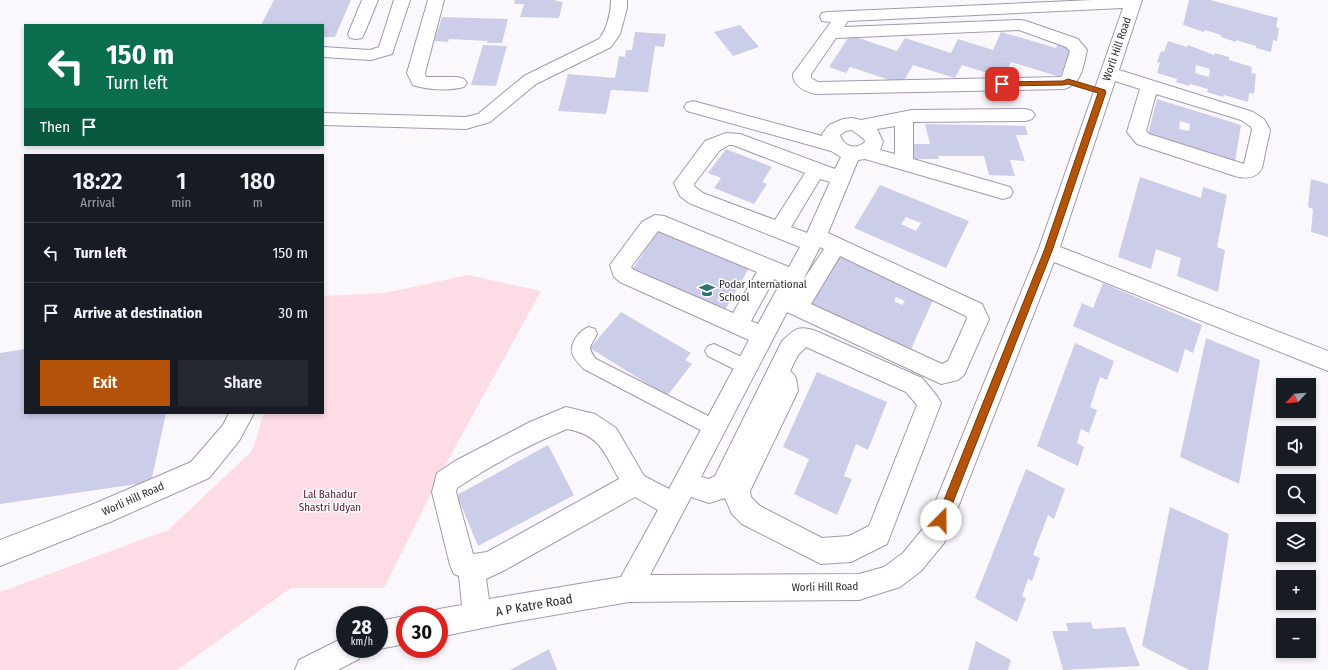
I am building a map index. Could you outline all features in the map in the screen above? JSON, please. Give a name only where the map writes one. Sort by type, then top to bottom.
[{"type":"street","points":[[356,34],[370,0]]},
{"type":"street","points":[[324,52],[371,54],[386,50],[402,0]]},
{"type":"street","points":[[436,0],[416,73],[419,81],[425,84],[458,83]]},
{"type":"street","points":[[324,119],[466,123],[484,118],[530,80],[605,43],[612,34],[620,8],[619,0]]},
{"type":"street","points":[[824,17],[1133,1]]},
{"type":"street","name":"Worli Hill Road","points":[[629,589],[859,587],[891,578],[912,562],[935,534],[1048,251],[1133,1]]},
{"type":"street","points":[[843,17],[802,74],[802,80],[816,88],[1056,83],[1068,81],[1149,86],[1247,116],[1258,123],[1261,130],[1254,168],[1249,171],[1242,171],[1139,136],[1136,132],[1149,86]]},
{"type":"street","points":[[831,33],[1020,25],[1072,43],[1077,47],[1079,50],[1068,81]]},
{"type":"street","points":[[693,107],[904,163],[1003,192]]},
{"type":"street","points":[[862,126],[869,131],[873,138],[873,144],[868,150],[851,150],[832,140],[831,134],[835,128],[842,125],[852,124],[862,126],[912,116],[1026,115]]},
{"type":"street","points":[[904,118],[904,163]]},
{"type":"street","points":[[790,304],[941,374],[950,373],[956,368],[978,319],[974,310],[836,246],[779,230],[696,198],[687,191],[684,183],[712,146],[726,139],[734,139],[841,179]]},
{"type":"street","points":[[790,304],[793,278],[814,240],[841,179],[851,150]]},
{"type":"street","points":[[779,230],[816,170]]},
{"type":"street","points":[[686,482],[710,492],[717,491],[724,484],[781,367],[790,348],[801,337],[808,338],[914,385],[929,403],[878,535],[851,549],[821,551],[751,515],[740,505],[738,490],[786,391],[785,380],[781,367],[760,340],[737,325],[627,276],[621,271],[620,265],[649,227],[655,223],[664,224],[793,278]]},
{"type":"street","points":[[629,589],[760,340],[836,246]]},
{"type":"street","points":[[1048,251],[1328,361]]},
{"type":"street","points":[[737,325],[770,268]]},
{"type":"street","name":"Worli Hill Road","points":[[0,553],[102,513],[200,470],[231,433],[241,414]]},
{"type":"street","points":[[635,484],[482,568],[463,565],[444,492],[446,481],[464,469],[538,430],[566,418],[587,422],[608,436],[635,484],[674,505]]},
{"type":"street","points":[[471,567],[477,615]]},
{"type":"street","name":"A P Katre Road","points":[[448,621],[629,589]]},
{"type":"street","points":[[309,670],[336,656]]},
{"type":"lane","points":[[590,334],[581,345],[581,353],[590,364],[714,428]]},
{"type":"lane","points":[[714,351],[746,367]]},
{"type":"green space","name":"Lal Bahadur Shastri Udyan","points":[[468,275],[541,291],[442,471],[384,588],[291,588],[177,670],[0,670],[0,592],[168,530],[252,451],[264,414],[324,414],[324,296],[385,293]]},
{"type":"building","points":[[274,0],[351,0],[335,37],[324,37],[324,24],[262,24]]},
{"type":"building","points":[[515,0],[556,0],[563,2],[559,18],[520,17],[524,4],[514,4]]},
{"type":"building","points":[[1189,0],[1210,0],[1278,18],[1276,27],[1279,28],[1277,41],[1273,40],[1271,52],[1236,40],[1236,42],[1221,37],[1221,35],[1205,30],[1204,32],[1183,25]]},
{"type":"building","points":[[442,17],[508,19],[502,43],[449,39],[448,42],[434,41]]},
{"type":"building","points":[[740,25],[759,47],[733,56],[714,32]]},
{"type":"building","points":[[635,32],[666,34],[664,47],[655,46],[648,92],[611,90],[606,114],[558,111],[568,74],[615,78],[619,56],[625,57],[626,50],[632,50]]},
{"type":"building","points":[[1001,32],[1056,48],[1058,42],[1072,47],[1060,77],[1011,62],[1003,78],[962,65],[955,78],[913,65],[902,84],[850,67],[846,73],[829,67],[850,35],[897,51],[905,38],[951,53],[958,39],[993,50]]},
{"type":"building","points":[[1168,41],[1187,47],[1188,45],[1214,55],[1215,53],[1229,57],[1229,60],[1252,67],[1251,73],[1256,74],[1254,94],[1249,93],[1248,102],[1224,95],[1223,97],[1207,92],[1208,89],[1176,82],[1177,79],[1157,73],[1160,63],[1157,62],[1161,51],[1164,52]],"holes":[[[1196,65],[1210,69],[1209,77],[1195,73]]]},
{"type":"building","points":[[483,45],[507,46],[496,86],[471,85]]},
{"type":"building","points":[[1157,99],[1241,125],[1235,162],[1148,134]],"holes":[[[1180,121],[1190,124],[1189,131],[1179,129]]]},
{"type":"building","points":[[925,124],[1025,126],[1028,135],[1016,135],[1025,161],[1010,160],[1015,176],[989,175],[984,156],[938,156],[939,159],[913,159],[909,144],[930,144]]},
{"type":"building","points":[[726,149],[772,167],[762,182],[767,184],[754,204],[714,188],[721,178],[708,173]]},
{"type":"building","points":[[1140,177],[1201,198],[1203,187],[1227,195],[1217,247],[1225,250],[1218,292],[1177,276],[1181,258],[1156,249],[1151,269],[1118,257]]},
{"type":"building","points":[[1311,179],[1328,184],[1328,237],[1311,232],[1313,209],[1308,207]]},
{"type":"building","points":[[880,185],[969,221],[946,268],[854,228]],"holes":[[[906,217],[921,223],[916,231],[901,224]]]},
{"type":"building","name":"Podar International School","points":[[658,231],[749,268],[725,310],[632,270]]},
{"type":"building","points":[[838,256],[933,300],[908,356],[805,305]],"holes":[[[896,297],[905,301],[902,305],[894,301]]]},
{"type":"building","points":[[1103,283],[1202,325],[1193,353],[1185,349],[1178,373],[1073,326],[1082,303],[1093,308]]},
{"type":"building","points":[[621,312],[691,353],[685,360],[692,364],[667,396],[590,348]]},
{"type":"building","points":[[1206,338],[1260,360],[1239,484],[1180,457]]},
{"type":"building","points":[[1075,343],[1114,361],[1107,380],[1100,377],[1090,407],[1097,410],[1089,433],[1081,429],[1077,443],[1084,447],[1078,466],[1037,446]]},
{"type":"building","points":[[24,349],[24,414],[166,414],[151,482],[0,504],[0,353]]},
{"type":"building","points":[[817,372],[887,402],[868,450],[856,444],[844,476],[852,479],[837,515],[794,494],[809,459],[783,447]]},
{"type":"building","points":[[548,445],[574,495],[478,546],[457,495]]},
{"type":"building","points":[[1026,469],[1065,489],[1054,519],[1048,515],[1033,555],[1040,558],[1032,581],[1028,579],[1022,596],[1026,598],[1017,622],[975,598]]},
{"type":"building","points":[[1170,507],[1229,534],[1208,670],[1189,670],[1142,646]]},
{"type":"building","points":[[1091,622],[1093,629],[1125,627],[1140,666],[1063,670],[1052,631],[1068,631],[1066,623]]},
{"type":"building","points":[[976,641],[1011,660],[1008,670],[968,670]]},
{"type":"building","points":[[549,649],[557,670],[510,670]]},
{"type":"place","name":"Podar International School","points":[[707,290]]},
{"type":"route","points":[[941,520],[1048,251],[1102,92],[1068,81],[1064,83],[1002,84]]}]
